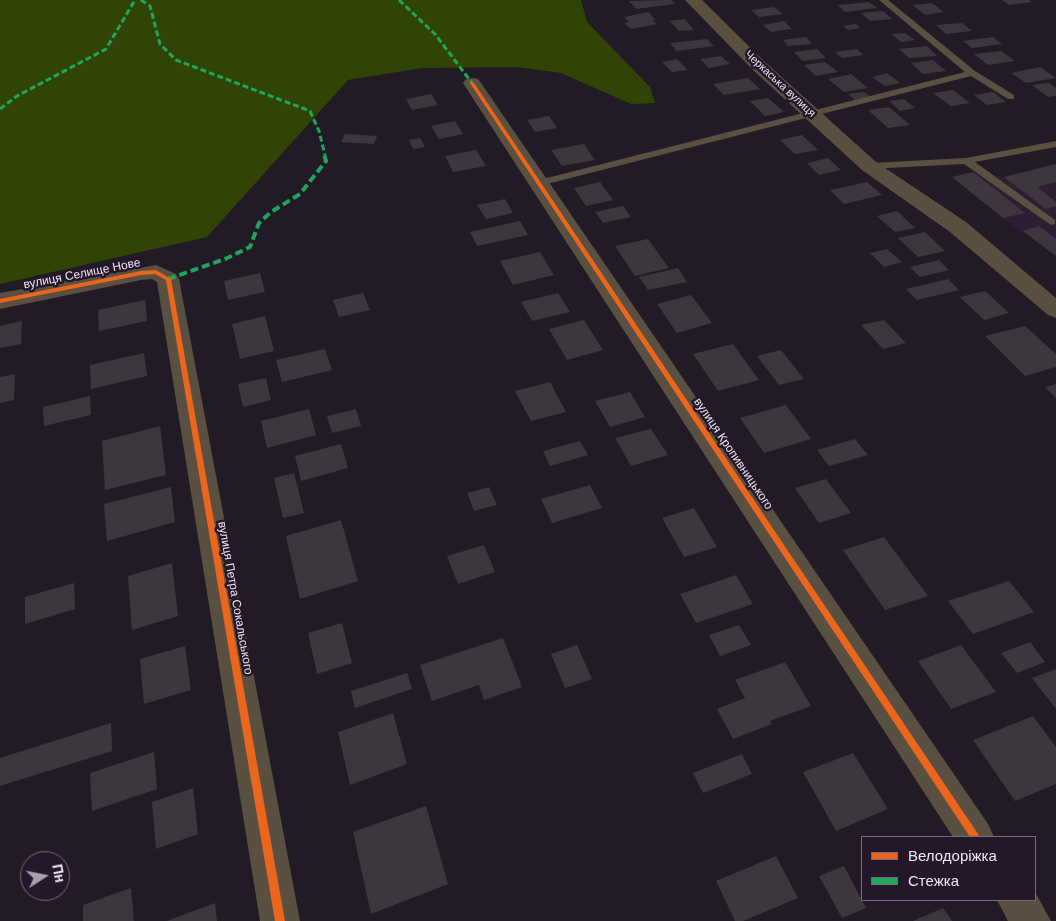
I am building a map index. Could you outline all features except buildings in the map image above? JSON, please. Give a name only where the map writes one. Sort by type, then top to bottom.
[{"type":"street","name":"Черкаська вулиця","points":[[693,0],[759,66],[869,166],[958,228],[1056,310]]},
{"type":"street","name":"вулиця Кропивницького","points":[[472,83],[974,836]]},
{"type":"street","name":"вулиця Селище Нове","points":[[0,301],[141,273],[156,272],[168,279]]},
{"type":"street","name":"вулиця Петра Сокальського","points":[[168,279],[280,921]]},
{"type":"street","points":[[1018,901],[1031,921]]},
{"type":"lane","points":[[883,0],[972,73],[1011,97]]},
{"type":"lane","points":[[539,183],[972,73]]},
{"type":"lane","points":[[869,166],[966,162],[1056,144]]},
{"type":"lane","points":[[966,162],[1052,222]]},
{"type":"shaded area","points":[[1056,164],[1056,256],[1003,218],[952,177],[973,172],[1004,177]]},
{"type":"green space","points":[[0,0],[581,0],[587,22],[650,87],[655,103],[631,104],[561,73],[517,67],[422,68],[348,80],[207,237],[0,284]]},
{"type":"marked path","points":[[0,109],[17,96],[106,49],[135,0]]},
{"type":"marked path","points":[[141,0],[150,6],[160,44],[176,60],[310,111],[319,131],[326,161],[300,194],[271,212],[259,223],[250,247],[225,259],[168,279]]},
{"type":"marked path","points":[[399,0],[435,34],[472,83]]},
{"type":"cycle path","points":[[472,83],[974,836]]},
{"type":"cycle path","points":[[0,301],[141,273],[156,272],[168,279],[280,921]]}]
